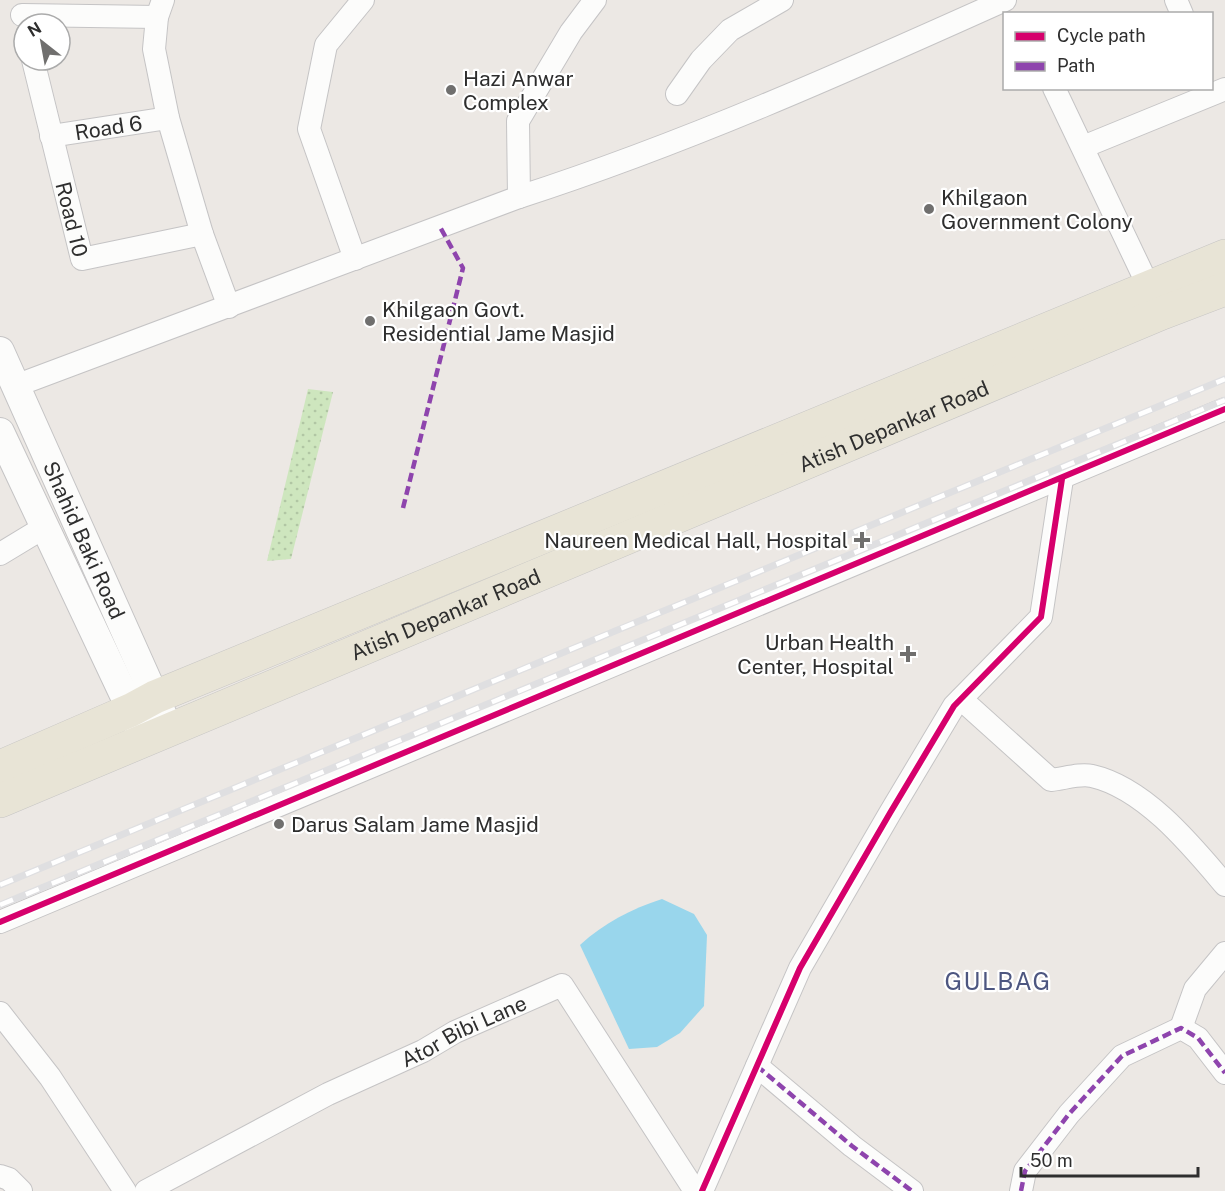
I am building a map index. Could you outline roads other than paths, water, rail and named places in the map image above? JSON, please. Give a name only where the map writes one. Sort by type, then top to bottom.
[{"type":"main road","name":"Atish Depankar Road","points":[[0,801],[1155,301],[1225,256]]},
{"type":"main road","name":"Atish Depankar Road","points":[[0,766],[143,703],[1155,301],[1225,289]]},
{"type":"street","points":[[355,259],[309,129],[326,45],[363,0]]},
{"type":"street","points":[[519,197],[518,121],[571,32],[596,0]]},
{"type":"street","points":[[677,94],[701,60],[730,30],[782,0]]},
{"type":"street","points":[[15,386],[519,197],[592,173],[813,87],[1005,0]]},
{"type":"street","points":[[56,12],[160,9],[154,49],[168,118],[202,234],[228,307]]},
{"type":"street","name":"Road 10","points":[[36,72],[82,259],[202,234]]},
{"type":"street","points":[[1055,90],[1155,301]]},
{"type":"street","points":[[1083,147],[1211,90]]},
{"type":"street","name":"Road 6","points":[[51,135],[168,118]]},
{"type":"street","name":"Shahid Baki Road","points":[[0,351],[157,734]]},
{"type":"street","points":[[0,922],[1225,409]]},
{"type":"street","points":[[0,432],[43,528],[143,703]]},
{"type":"street","points":[[702,1191],[800,968],[948,716],[961,699],[1041,617],[1062,479]]},
{"type":"street","points":[[0,554],[43,528]]},
{"type":"street","points":[[961,699],[1051,780],[1091,775],[1128,792],[1180,832],[1225,885]]},
{"type":"street","points":[[1021,1191],[1025,1171],[1069,1114],[1122,1056],[1181,1028],[1195,989],[1225,953]]},
{"type":"street","name":"Ator Bibi Lane","points":[[146,1191],[328,1094],[423,1051],[455,1032],[562,984],[695,1191]]},
{"type":"street","points":[[0,1013],[50,1077],[125,1191]]},
{"type":"street","points":[[1181,1028],[1198,1038],[1225,1073]]},
{"type":"street","points":[[757,1066],[852,1146],[912,1191]]},
{"type":"street","points":[[0,1176],[9,1179],[21,1191]]},
{"type":"water","points":[[662,899],[694,914],[707,935],[704,1006],[680,1033],[657,1047],[629,1049],[580,945],[618,918]]},
{"type":"railway","points":[[0,885],[1225,379]]},
{"type":"railway","points":[[0,905],[1225,400]]},
{"type":"place","name":"Hazi Anwar Complex","points":[[451,90]]},
{"type":"place","name":"Khilgaon Government Colony","points":[[929,209]]},
{"type":"place","name":"Khilgaon Govt. Residential Jame Masjid","points":[[370,321]]},
{"type":"place","name":"Naureen Medical Hall, Hospital","points":[[862,540]]},
{"type":"place","name":"Urban Health Center, Hospital","points":[[908,654]]},
{"type":"place","name":"Darus Salam Jame Masjid","points":[[279,824]]},
{"type":"district","name":"GULBAG","points":[[998,981]]}]
